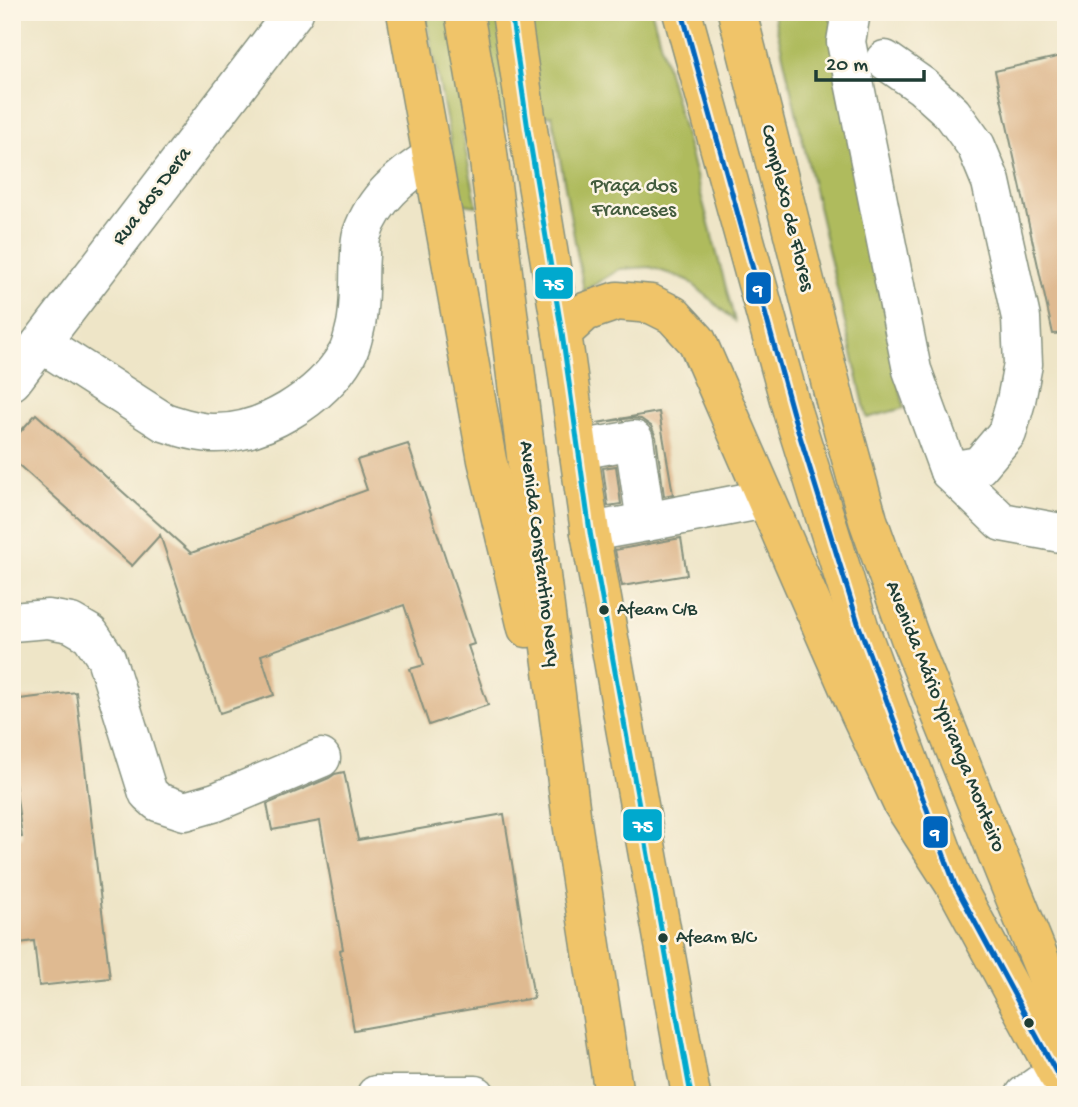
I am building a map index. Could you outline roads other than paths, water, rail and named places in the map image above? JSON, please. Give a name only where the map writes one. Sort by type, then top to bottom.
[{"type":"main road","points":[[406,12],[487,460],[572,822]]},
{"type":"main road","name":"Avenida Constantino Nery","points":[[464,12],[487,145],[572,822],[614,1095]]},
{"type":"main road","points":[[511,12],[562,333],[590,532],[691,1095]]},
{"type":"main road","name":"Avenida Mário Ypiranga Monteiro","points":[[682,12],[793,414],[859,626],[955,885],[1063,1075]]},
{"type":"main road","name":"Complexo de Flores","points":[[737,12],[836,404]]},
{"type":"main road","points":[[562,333],[585,312],[617,301],[651,303],[673,316],[696,341],[860,714],[902,803],[955,885]]},
{"type":"main road","name":"Avenida Mário Ypiranga Monteiro","points":[[836,404],[868,520],[910,638],[1066,1024]]},
{"type":"street","name":"Rua dos Dera","points":[[12,381],[294,12]]},
{"type":"street","points":[[851,12],[846,42],[912,370],[949,471],[1002,522],[1066,534]]},
{"type":"street","points":[[885,60],[922,86],[952,113],[976,146],[991,182],[1021,318],[1023,364],[1007,433],[979,466],[949,471]]},
{"type":"street","points":[[41,343],[164,422],[210,433],[236,432],[263,424],[287,412],[311,394],[333,374],[349,352],[356,326],[361,236],[371,213],[387,192],[406,174],[432,157]]},
{"type":"street","points":[[579,450],[634,440],[646,522]]},
{"type":"street","points":[[590,532],[765,499]]},
{"type":"street","points":[[12,622],[48,619],[71,623],[90,634],[106,659],[148,793],[158,802],[185,811],[216,802],[321,758]]},
{"type":"street","points":[[1025,1095],[1063,1075]]},
{"type":"street","points":[[376,1095],[476,1095]]},
{"type":"place","name":"Afeam C/B","points":[[604,610]]},
{"type":"place","name":"Afeam B/C","points":[[663,938]]},
{"type":"park label","name":"Praça dos Franceses","points":[[634,199]]}]
